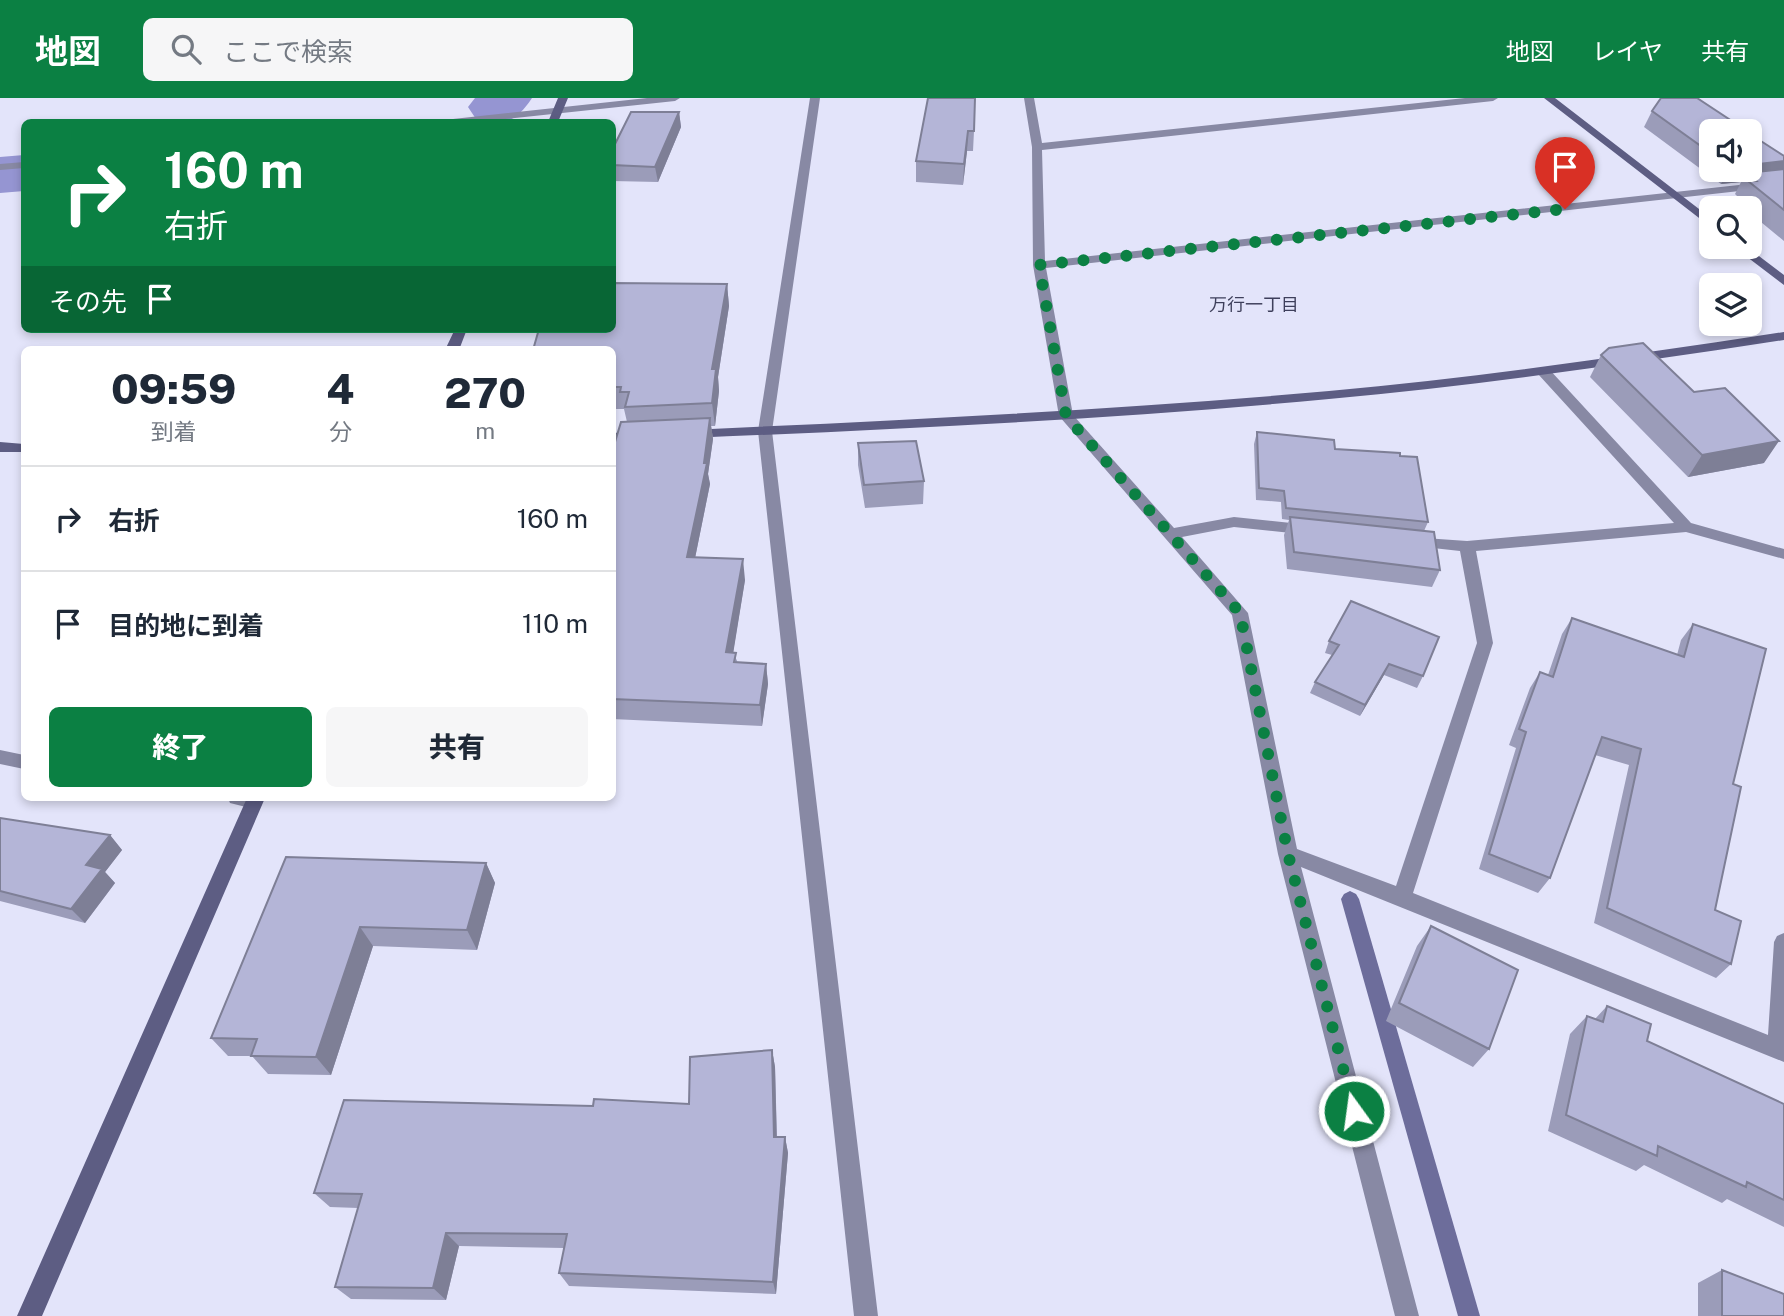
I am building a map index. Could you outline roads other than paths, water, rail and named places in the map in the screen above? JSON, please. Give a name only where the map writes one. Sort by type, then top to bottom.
[{"type":"street","points":[[554,119],[563,98]]},
{"type":"street","points":[[482,119],[675,98]]},
{"type":"street","points":[[815,98],[765,431],[866,1316]]},
{"type":"street","points":[[1029,98],[1037,148],[1039,265],[1066,416],[1240,613],[1288,854],[1407,1316]]},
{"type":"street","points":[[1037,148],[1493,98]]},
{"type":"street","points":[[1549,98],[1699,215]]},
{"type":"street","points":[[0,167],[21,165]]},
{"type":"street","points":[[1039,265],[1676,197],[1784,183]]},
{"type":"street","points":[[1756,259],[1784,281]]},
{"type":"street","points":[[682,434],[1066,416],[1374,389],[1543,372],[1784,336]]},
{"type":"street","points":[[1543,372],[1686,527]]},
{"type":"street","points":[[616,437],[654,435]]},
{"type":"street","points":[[0,447],[21,448]]},
{"type":"street","points":[[1172,534],[1234,522],[1330,532]]},
{"type":"street","points":[[1398,539],[1466,547],[1686,527],[1784,554]]},
{"type":"street","points":[[1402,897],[1485,642],[1466,547]]},
{"type":"street","points":[[0,757],[21,761]]},
{"type":"street","points":[[29,1316],[248,801]]},
{"type":"street","points":[[1288,854],[1402,897],[1781,1051],[1784,942]]},
{"type":"waterway","points":[[496,107],[505,98]]},
{"type":"waterway","points":[[0,175],[21,173]]},
{"type":"waterway","points":[[1350,899],[1469,1316]]},
{"type":"district","name":"万行一丁目","points":[[1254,304]]}]
